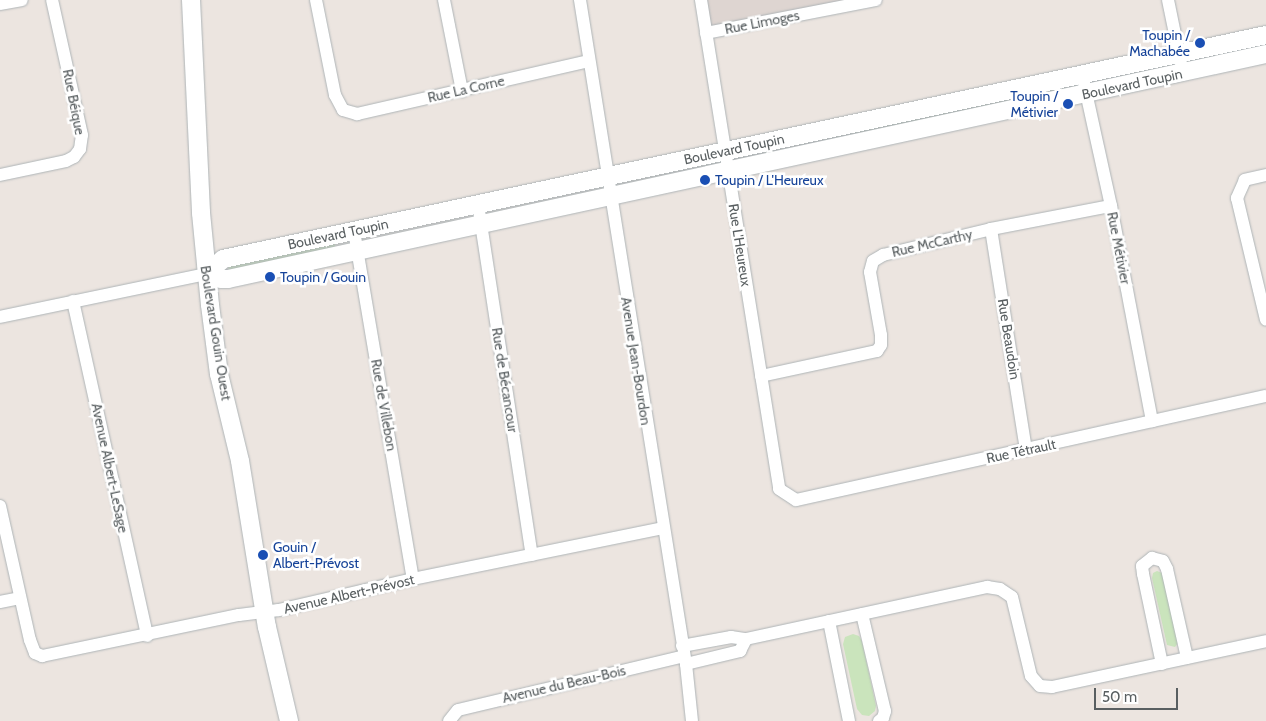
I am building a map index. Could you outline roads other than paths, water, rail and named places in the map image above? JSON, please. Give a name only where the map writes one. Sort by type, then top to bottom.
[{"type":"street","points":[[0,4],[22,0]]},
{"type":"street","name":"Rue Béique","points":[[0,176],[66,161],[77,153],[81,144],[82,135],[52,0]]},
{"type":"street","name":"Boulevard Gouin Ouest","points":[[191,0],[201,212],[206,274],[219,374],[240,461],[265,612],[289,721]]},
{"type":"street","name":"Rue La Corne","points":[[316,0],[335,96],[343,110],[357,114],[590,61]]},
{"type":"street","points":[[444,0],[462,90]]},
{"type":"street","name":"Avenue Jean-Bourdon","points":[[580,0],[609,196],[684,655],[692,721]]},
{"type":"street","name":"Rue L'Heureux","points":[[701,0],[779,489]]},
{"type":"street","name":"Rue Limoges","points":[[706,33],[876,0]]},
{"type":"street","points":[[1168,0],[1183,73]]},
{"type":"street","name":"Boulevard Toupin","points":[[0,317],[206,274],[224,259],[1266,35]]},
{"type":"street","name":"Boulevard Toupin","points":[[206,274],[221,279],[228,279],[481,222],[1266,54]]},
{"type":"street","name":"Rue Métivier","points":[[1082,74],[1111,206],[1152,422]]},
{"type":"street","points":[[1266,175],[1245,180],[1237,198],[1265,306],[1266,320]]},
{"type":"street","name":"Rue de Bécancour","points":[[478,204],[532,555]]},
{"type":"street","name":"Rue McCarthy","points":[[761,376],[877,351],[881,344],[881,335],[870,272],[874,261],[883,255],[991,229],[1111,206]]},
{"type":"street","name":"Rue Beaudoin","points":[[991,229],[1026,450]]},
{"type":"street","name":"Rue de Villebon","points":[[354,231],[413,579]]},
{"type":"street","name":"Avenue Albert-LeSage","points":[[73,301],[147,636]]},
{"type":"street","name":"Rue Tétrault","points":[[779,489],[796,500],[1266,396]]},
{"type":"street","points":[[0,506],[20,598],[0,602]]},
{"type":"street","name":"Avenue Albert-Prévost","points":[[20,598],[35,653],[42,656],[54,655],[663,528]]},
{"type":"street","points":[[1162,664],[1142,574],[1142,566],[1152,558],[1163,561],[1167,569],[1187,658]]},
{"type":"street","name":"Avenue du Beau-Bois","points":[[449,721],[458,710],[684,655],[731,637],[746,639],[987,587],[1000,588],[1012,597],[1030,676],[1040,686],[1052,687],[1266,641]]},
{"type":"street","points":[[862,614],[885,711],[883,718],[879,721]]},
{"type":"street","points":[[829,621],[849,721]]},
{"type":"street","name":"Avenue du Beau-Bois","points":[[684,655],[740,651],[746,639]]},
{"type":"place","name":"Toupin / Machabée","points":[[1200,43]]},
{"type":"place","name":"Toupin / Métivier","points":[[1068,104]]},
{"type":"place","name":"Toupin / L'Heureux","points":[[705,180]]},
{"type":"place","name":"Toupin / Gouin","points":[[270,277]]},
{"type":"place","name":"Gouin / Albert-Prévost","points":[[263,555]]}]
